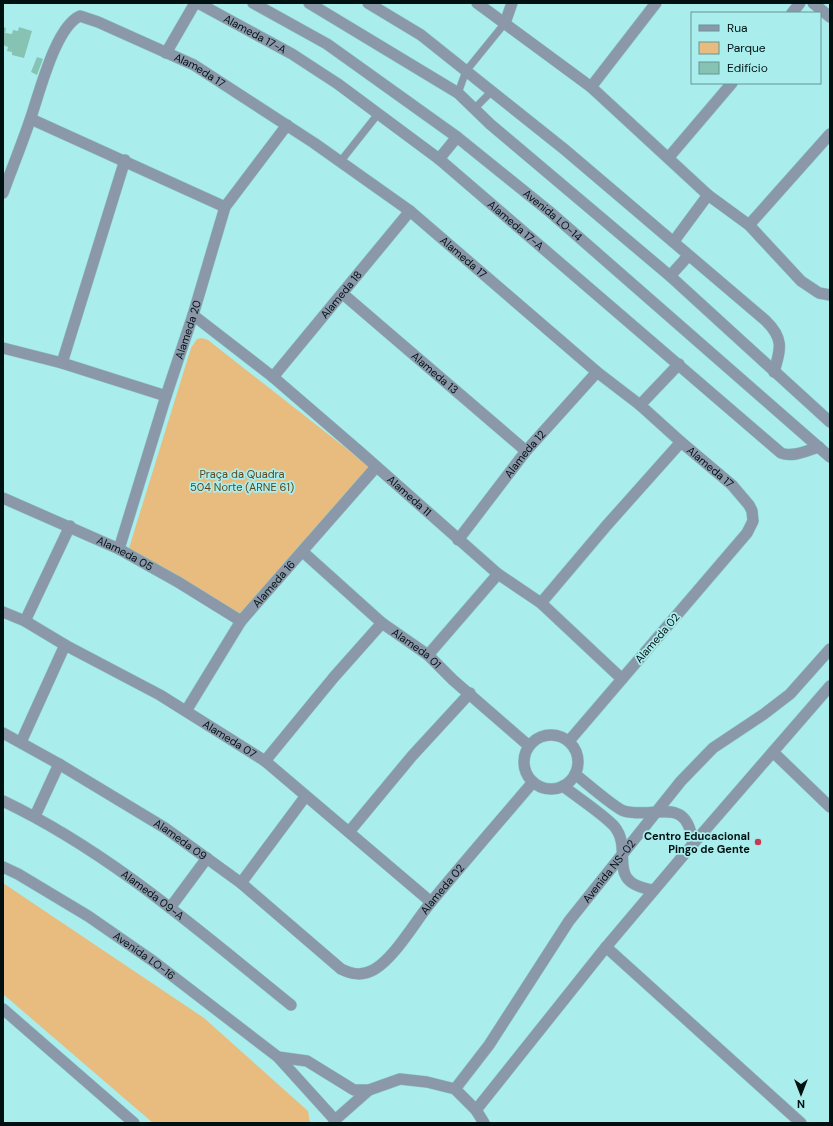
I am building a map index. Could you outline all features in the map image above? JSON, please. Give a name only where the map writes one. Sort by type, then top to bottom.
[{"type":"street","points":[[166,53],[196,3]]},
{"type":"street","name":"Alameda 17-A","points":[[196,3],[292,54],[439,159],[781,453],[799,453],[820,447]]},
{"type":"street","name":"Avenida LO-14","points":[[253,3],[327,44],[457,137],[550,212],[830,457]]},
{"type":"street","points":[[309,3],[458,93],[474,109],[670,276],[830,422]]},
{"type":"street","points":[[368,3],[421,36],[564,149],[775,330],[780,339],[780,350],[774,372]]},
{"type":"street","points":[[477,3],[591,87],[708,195],[749,226],[801,281],[819,293],[830,295]]},
{"type":"street","points":[[506,23],[512,3]]},
{"type":"street","points":[[793,12],[800,3]]},
{"type":"street","points":[[813,3],[830,17]]},
{"type":"street","points":[[591,87],[653,4]]},
{"type":"street","name":"Alameda 17","points":[[31,119],[42,81],[68,26],[74,19],[80,16],[98,22],[194,65],[287,125],[410,211],[597,372],[640,405],[732,485],[749,505],[754,517],[751,525],[730,554]]},
{"type":"street","points":[[668,157],[731,84]]},
{"type":"street","points":[[3,192],[31,119],[125,160],[225,207]]},
{"type":"street","name":"Alameda 20","points":[[118,549],[166,396],[194,315],[225,207],[287,125]]},
{"type":"street","points":[[749,226],[830,134]]},
{"type":"street","points":[[439,159],[457,137]]},
{"type":"street","points":[[62,363],[125,160]]},
{"type":"street","points":[[674,242],[708,195]]},
{"type":"street","name":"Alameda 18","points":[[273,377],[410,211]]},
{"type":"street","points":[[670,276],[688,256]]},
{"type":"street","name":"Alameda 13","points":[[343,294],[526,452]]},
{"type":"street","name":"Alameda 11","points":[[194,315],[273,377],[498,574],[541,603],[622,679]]},
{"type":"street","points":[[3,348],[62,363],[166,396]]},
{"type":"street","points":[[640,405],[679,364]]},
{"type":"street","name":"Alameda 12","points":[[458,540],[526,452],[597,372]]},
{"type":"street","points":[[541,603],[607,525],[681,442]]},
{"type":"street","name":"Alameda 16","points":[[186,711],[242,621],[376,467]]},
{"type":"street","name":"Alameda 05","points":[[3,498],[70,526],[118,549],[178,582],[242,621]]},
{"type":"street","points":[[25,621],[70,526]]},
{"type":"street","name":"Alameda 01","points":[[303,552],[382,623],[428,655],[453,680],[470,693],[529,746]]},
{"type":"street","name":"Alameda 02","points":[[569,741],[730,554]]},
{"type":"street","points":[[428,655],[498,574]]},
{"type":"street","name":"Alameda 07","points":[[3,612],[25,621],[64,645],[186,711],[265,761],[305,797],[349,832],[431,902]]},
{"type":"street","points":[[265,761],[334,677],[382,623]]},
{"type":"street","points":[[21,742],[64,645]]},
{"type":"street","name":"Avenida NS-02","points":[[454,1089],[489,1045],[569,921],[681,781],[713,748],[764,714],[790,694],[830,649]]},
{"type":"street","points":[[476,1110],[606,947],[692,844],[830,686]]},
{"type":"street","points":[[349,832],[412,756],[470,693]]},
{"type":"street","name":"Alameda 09","points":[[3,733],[59,764],[165,828],[242,883],[341,969]]},
{"type":"street","points":[[548,735],[561,736],[569,741],[575,748],[578,757],[578,766],[575,774],[563,786],[548,788],[533,782],[524,769],[524,761],[529,746],[535,739],[548,735]]},
{"type":"street","points":[[773,752],[830,807]]},
{"type":"street","points":[[35,816],[59,764]]},
{"type":"street","points":[[575,774],[623,811],[638,814],[657,811],[672,812],[682,817],[691,829],[692,844]]},
{"type":"street","name":"Alameda 02","points":[[341,969],[351,974],[362,974],[376,968],[399,945],[431,902],[533,782]]},
{"type":"street","points":[[563,786],[614,826],[620,838],[623,870],[629,881],[640,888],[654,890]]},
{"type":"street","points":[[242,883],[305,797]]},
{"type":"street","name":"Alameda 09-A","points":[[3,801],[35,816],[95,853],[170,908],[291,1005]]},
{"type":"street","points":[[170,908],[207,858]]},
{"type":"street","name":"Avenida LO-16","points":[[3,867],[18,874],[88,916],[153,961],[278,1057],[334,1122]]},
{"type":"street","points":[[606,947],[801,1123]]},
{"type":"street","points":[[3,1009],[134,1123]]},
{"type":"street","name":"Avenida LO-16","points":[[278,1057],[307,1061],[354,1090],[369,1090]]},
{"type":"street","points":[[334,1122],[369,1090],[400,1079],[427,1082],[454,1089],[476,1110],[484,1123]]},
{"type":"lane","points":[[458,93],[466,71],[506,23]]},
{"type":"lane","points":[[474,109],[491,92]]},
{"type":"lane","points":[[340,162],[378,114]]},
{"type":"green space","name":"Praça da Quadra 504 Norte (ARNE 61)","points":[[202,338],[208,340],[370,467],[242,615],[129,548],[191,348],[197,339]]},
{"type":"green space","points":[[3,883],[204,1018],[308,1111],[310,1123],[153,1123],[3,994]]},
{"type":"building","points":[[3,27],[6,28],[5,33],[12,34],[13,30],[18,31],[19,27],[32,31],[24,58],[12,55],[12,52],[7,51],[8,47],[3,45]]},
{"type":"building","points":[[37,57],[43,59],[37,75],[31,72]]},
{"type":"place","name":"Centro Educacional Pingo de Gente","points":[[758,842]]}]
